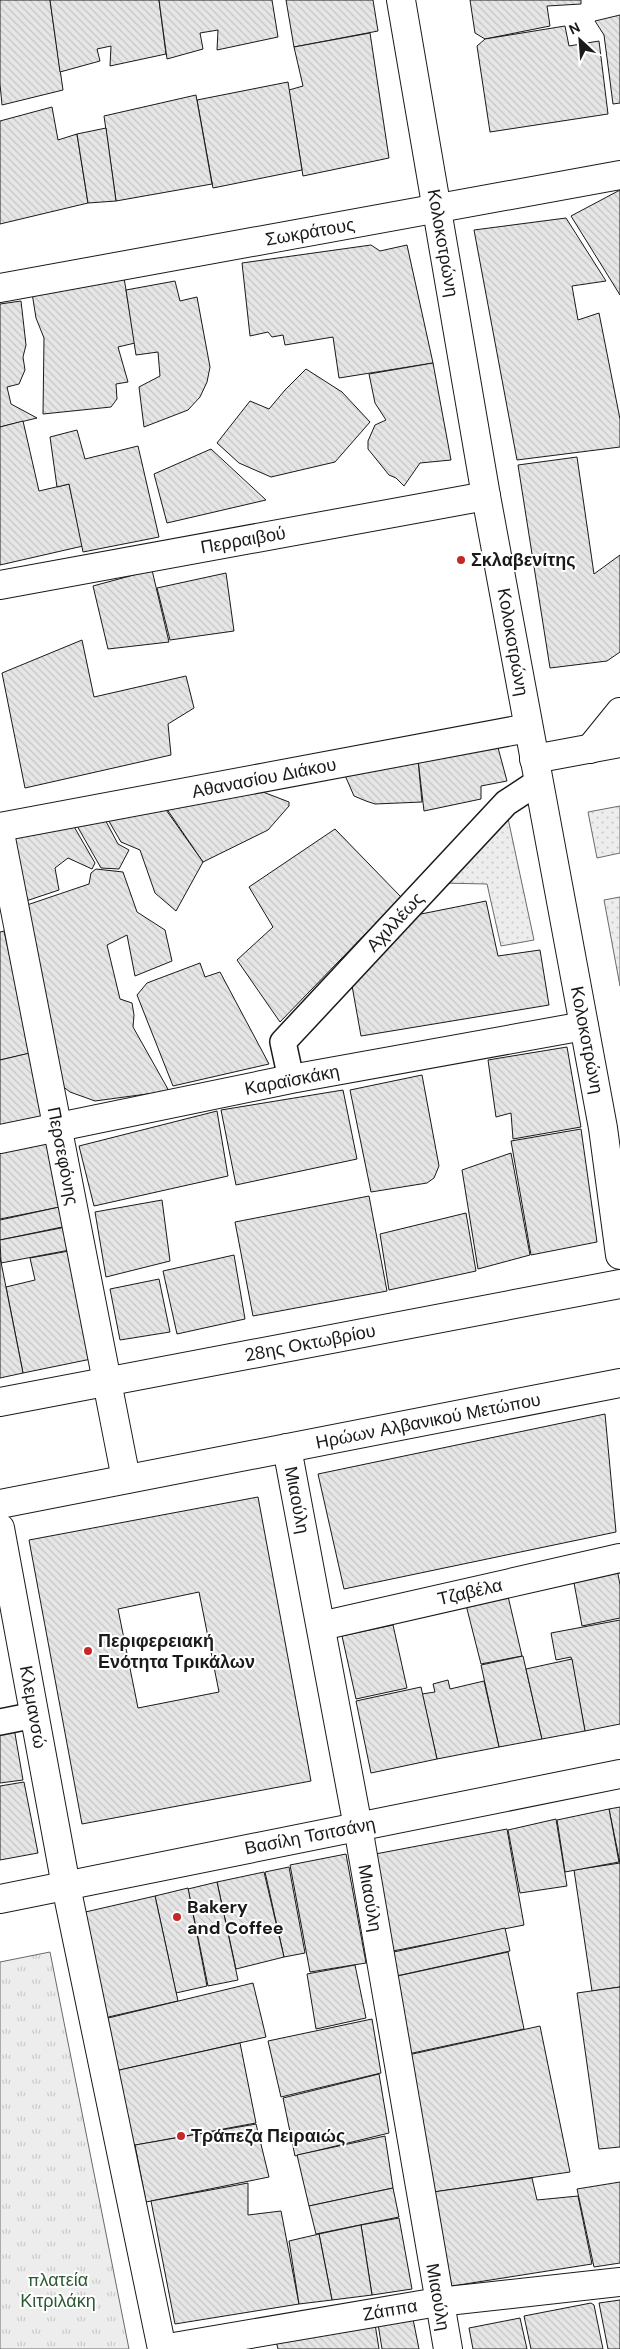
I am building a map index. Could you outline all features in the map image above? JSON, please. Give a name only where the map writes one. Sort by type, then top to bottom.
[{"type":"street","name":"Κολοκοτρώνη","points":[[401,0],[486,496],[603,1128],[620,1255]]},
{"type":"street","name":"Σωκράτους","points":[[0,288],[620,175]]},
{"type":"street","name":"Περραιβού","points":[[0,585],[486,496]]},
{"type":"street","points":[[590,748],[620,712]]},
{"type":"street","name":"Αθανασίου Διάκου","points":[[0,827],[528,728]]},
{"type":"street","points":[[536,771],[590,748],[620,744]]},
{"type":"street","name":"Αχιλλέως","points":[[291,1079],[283,1042],[536,771]]},
{"type":"street","name":"Περσεφόνης","points":[[0,833],[126,1479]]},
{"type":"street","name":"Καραϊσκάκη","points":[[0,1139],[291,1079],[584,1026]]},
{"type":"street","name":"28ης Οκτωβρίου","points":[[0,1402],[620,1284]]},
{"type":"street","name":"Ηρώων Αλβανικού Μετώπου","points":[[0,1504],[620,1384]]},
{"type":"street","name":"Μιαούλη","points":[[287,1448],[358,1827],[438,2302],[448,2349]]},
{"type":"street","name":"Κλεμανσώ","points":[[0,1528],[66,1886],[162,2349]]},
{"type":"street","name":"Τζαβέλα","points":[[321,1626],[620,1558]]},
{"type":"street","points":[[0,1722],[35,1715]]},
{"type":"street","name":"Βασίλη Τσιτσάνη","points":[[0,1899],[620,1774]]},
{"type":"street","name":"Ζάππα","points":[[162,2349],[438,2302],[620,2282]]},
{"type":"green space","points":[[620,806],[620,853],[597,858],[588,812]]},
{"type":"green space","points":[[506,809],[534,940],[501,946],[487,884],[440,883]]},
{"type":"green space","points":[[620,897],[620,986],[604,900]]},
{"type":"green space","name":"πλατεία Κιτριλάκη","points":[[50,1952],[129,2349],[0,2349],[0,1962]]},
{"type":"building","points":[[0,0],[50,0],[63,90],[2,105],[0,84]]},
{"type":"building","points":[[50,0],[159,0],[166,54],[110,66],[111,46],[97,49],[100,61],[60,72]]},
{"type":"building","points":[[159,0],[272,0],[278,37],[217,50],[218,30],[200,33],[203,49],[167,59]]},
{"type":"building","points":[[286,0],[373,0],[378,31],[294,47]]},
{"type":"building","points":[[470,0],[581,0],[581,4],[547,6],[550,26],[485,39],[475,33]]},
{"type":"building","points":[[620,15],[620,103],[613,104],[604,35],[595,21]]},
{"type":"building","points":[[565,26],[569,46],[599,41],[608,114],[490,132],[477,46],[485,39]]},
{"type":"building","points":[[370,33],[389,158],[303,176],[289,90],[303,86],[294,47]]},
{"type":"building","points":[[288,82],[302,170],[213,188],[197,100]]},
{"type":"building","points":[[196,95],[212,184],[116,201],[104,116]]},
{"type":"building","points":[[52,107],[58,140],[77,134],[88,203],[0,224],[0,121]]},
{"type":"building","points":[[106,128],[116,201],[88,203],[77,134]]},
{"type":"building","points":[[620,190],[620,295],[571,216]]},
{"type":"building","points":[[566,218],[606,281],[572,286],[578,320],[599,313],[620,419],[620,447],[517,460],[474,230]]},
{"type":"building","points":[[371,245],[380,251],[407,245],[433,363],[339,378],[333,337],[285,345],[283,335],[272,337],[268,332],[250,336],[242,263]]},
{"type":"building","points":[[124,278],[135,343],[118,347],[128,382],[116,384],[117,399],[111,407],[43,414],[44,338],[36,318],[32,293]]},
{"type":"building","points":[[175,281],[180,301],[197,297],[210,367],[207,382],[200,397],[188,410],[144,427],[139,387],[160,376],[158,352],[136,355],[126,290]]},
{"type":"building","points":[[21,301],[26,345],[23,357],[25,370],[19,384],[7,387],[11,404],[37,418],[0,427],[0,304]]},
{"type":"building","points":[[433,363],[451,460],[420,463],[404,486],[396,478],[389,475],[368,449],[368,441],[375,425],[386,420],[375,403],[369,374]]},
{"type":"building","points":[[306,369],[342,392],[370,422],[335,462],[271,477],[239,463],[217,443],[250,401],[269,409]]},
{"type":"building","points":[[23,421],[39,491],[69,484],[83,546],[0,565],[0,427]]},
{"type":"building","points":[[77,430],[85,459],[138,446],[159,537],[83,552],[69,484],[57,487],[50,437]]},
{"type":"building","points":[[211,449],[266,500],[167,523],[154,474]]},
{"type":"building","points":[[577,457],[594,574],[620,555],[620,652],[607,661],[550,668],[518,465]]},
{"type":"building","points":[[152,570],[169,642],[108,649],[93,586]]},
{"type":"building","points":[[226,573],[234,631],[170,640],[157,588]]},
{"type":"building","points":[[82,640],[94,697],[186,676],[194,708],[168,724],[171,755],[25,788],[2,673]]},
{"type":"building","points":[[497,744],[507,781],[481,786],[481,799],[424,811],[418,760]]},
{"type":"building","points":[[418,760],[422,802],[375,804],[366,801],[354,796],[344,773]]},
{"type":"building","points":[[259,781],[263,792],[289,802],[289,806],[268,830],[203,862],[160,799]]},
{"type":"building","points":[[159,800],[203,862],[176,911],[155,893],[140,850],[121,842],[103,811]]},
{"type":"building","points":[[101,812],[118,844],[129,850],[119,869],[101,868],[72,817]]},
{"type":"building","points":[[69,818],[95,863],[92,869],[68,858],[55,868],[59,890],[23,902],[8,832]]},
{"type":"building","points":[[335,829],[401,897],[280,1022],[237,960],[273,927],[249,887]]},
{"type":"building","points":[[96,869],[123,872],[137,912],[165,930],[172,961],[135,976],[127,935],[107,945],[120,999],[132,1003],[133,1027],[169,1091],[95,1101],[70,1092],[57,1082],[24,906],[89,884],[91,873]]},
{"type":"building","points":[[486,901],[498,956],[540,950],[549,1005],[361,1036],[351,980],[411,916]]},
{"type":"building","points":[[4,931],[31,1053],[0,1060],[0,932]]},
{"type":"building","points":[[200,963],[205,977],[220,972],[269,1064],[173,1086],[137,995],[147,983]]},
{"type":"building","points":[[567,1047],[581,1127],[513,1139],[511,1113],[496,1117],[488,1060]]},
{"type":"building","points":[[34,1052],[48,1125],[0,1134],[0,1060]]},
{"type":"building","points":[[422,1075],[439,1166],[434,1178],[427,1183],[371,1192],[350,1090]]},
{"type":"building","points":[[343,1090],[357,1159],[236,1185],[221,1110]]},
{"type":"building","points":[[217,1111],[228,1176],[94,1206],[79,1146]]},
{"type":"building","points":[[581,1129],[597,1242],[531,1255],[511,1141]]},
{"type":"building","points":[[49,1142],[60,1207],[0,1219],[0,1152]]},
{"type":"building","points":[[511,1153],[530,1255],[478,1269],[462,1170]]},
{"type":"building","points":[[369,1196],[387,1291],[253,1316],[235,1222]]},
{"type":"building","points":[[162,1200],[170,1261],[106,1277],[95,1212]]},
{"type":"building","points":[[64,1206],[67,1226],[0,1240],[0,1220]]},
{"type":"building","points":[[466,1213],[476,1271],[389,1290],[380,1234]]},
{"type":"building","points":[[71,1226],[75,1249],[1,1263],[0,1240]]},
{"type":"building","points":[[80,1249],[101,1357],[23,1373],[6,1287],[35,1280],[30,1258]]},
{"type":"building","points":[[234,1255],[245,1319],[177,1334],[163,1271]]},
{"type":"building","points":[[0,1257],[23,1373],[0,1378]]},
{"type":"building","points":[[159,1279],[170,1332],[120,1340],[110,1289]]},
{"type":"building","points":[[605,1414],[616,1532],[344,1589],[318,1474]]},
{"type":"building","name":"Περιφερειακή Ενότητα Τρικάλων","points":[[258,1497],[311,1781],[82,1824],[29,1540]],"holes":[[[199,1592],[219,1692],[138,1708],[118,1609]]]},
{"type":"building","points":[[616,1563],[620,1585],[620,1618],[582,1626],[572,1572]]},
{"type":"building","points":[[507,1592],[522,1656],[481,1664],[465,1601]]},
{"type":"building","points":[[620,1620],[620,1724],[585,1731],[571,1657],[556,1660],[551,1633]]},
{"type":"building","points":[[393,1625],[407,1688],[356,1699],[342,1636]]},
{"type":"building","points":[[523,1656],[542,1739],[499,1747],[481,1665]]},
{"type":"building","points":[[572,1659],[585,1731],[542,1739],[526,1669]]},
{"type":"building","points":[[448,1680],[450,1689],[484,1681],[499,1747],[437,1759],[422,1694],[435,1692],[433,1684]]},
{"type":"building","points":[[421,1687],[437,1759],[371,1773],[356,1701]]},
{"type":"building","points":[[13,1722],[23,1780],[0,1783],[0,1725]]},
{"type":"building","points":[[24,1782],[38,1853],[0,1860],[0,1786]]},
{"type":"building","points":[[620,1807],[620,1863],[609,1809]]},
{"type":"building","points":[[609,1809],[619,1862],[565,1872],[557,1820]]},
{"type":"building","points":[[556,1819],[567,1886],[520,1893],[508,1830]]},
{"type":"building","points":[[507,1829],[524,1925],[388,1952],[370,1855]]},
{"type":"building","points":[[346,1854],[366,1963],[310,1972],[290,1865]]},
{"type":"building","points":[[620,1863],[620,1987],[592,1991],[574,1870]]},
{"type":"building","points":[[289,1867],[305,1953],[284,1957],[265,1872]]},
{"type":"building","points":[[264,1872],[284,1957],[236,1969],[217,1882]]},
{"type":"building","points":[[217,1882],[238,1980],[208,1986],[188,1889]]},
{"type":"building","points":[[188,1888],[207,1986],[176,1993],[155,1896]]},
{"type":"building","points":[[155,1896],[178,2001],[104,2018],[81,1913]]},
{"type":"building","points":[[505,1928],[510,1951],[392,1977],[389,1953]]},
{"type":"building","points":[[508,1952],[524,2029],[408,2054],[393,1977]]},
{"type":"building","points":[[355,1965],[366,2018],[316,2029],[307,1974]]},
{"type":"building","points":[[253,1983],[266,2037],[115,2071],[104,2019]]},
{"type":"building","points":[[620,1987],[620,2147],[599,2149],[577,1993]]},
{"type":"building","points":[[372,2019],[381,2073],[281,2097],[268,2041]]},
{"type":"building","points":[[540,2026],[570,2172],[434,2192],[408,2055]]},
{"type":"building","points":[[240,2043],[256,2123],[131,2146],[115,2071]]},
{"type":"building","points":[[379,2074],[389,2133],[295,2156],[283,2098]]},
{"type":"building","points":[[256,2124],[269,2177],[146,2202],[135,2145]]},
{"type":"building","points":[[385,2136],[393,2188],[309,2206],[297,2155]]},
{"type":"building","points":[[532,2178],[537,2200],[578,2196],[592,2264],[446,2287],[433,2192]]},
{"type":"building","points":[[620,2182],[620,2263],[594,2267],[577,2189]]},
{"type":"building","points":[[248,2183],[248,2215],[281,2211],[299,2304],[175,2324],[151,2201]]},
{"type":"building","points":[[393,2188],[399,2217],[316,2234],[309,2206]]},
{"type":"building","points":[[399,2218],[412,2289],[372,2295],[361,2225]]},
{"type":"building","points":[[361,2225],[372,2295],[332,2300],[319,2234]]},
{"type":"building","points":[[319,2234],[332,2300],[299,2304],[289,2241]]},
{"type":"building","points":[[620,2300],[620,2349],[608,2349],[599,2303]]},
{"type":"building","points":[[591,2303],[594,2305],[603,2349],[531,2349],[524,2316]]},
{"type":"building","points":[[412,2314],[419,2349],[382,2349],[378,2324]]},
{"type":"building","points":[[520,2318],[527,2349],[473,2349],[469,2328]]},
{"type":"building","points":[[375,2324],[379,2349],[278,2349],[275,2337]]},
{"type":"place","name":"Σκλαβενίτης","points":[[461,560]]},
{"type":"place","name":"Περιφερειακή Ενότητα Τρικάλων","points":[[88,1651]]},
{"type":"place","name":"Bakery and Coffee","points":[[177,1917]]},
{"type":"place","name":"Τράπεζα Πειραιώς","points":[[181,2136]]}]
